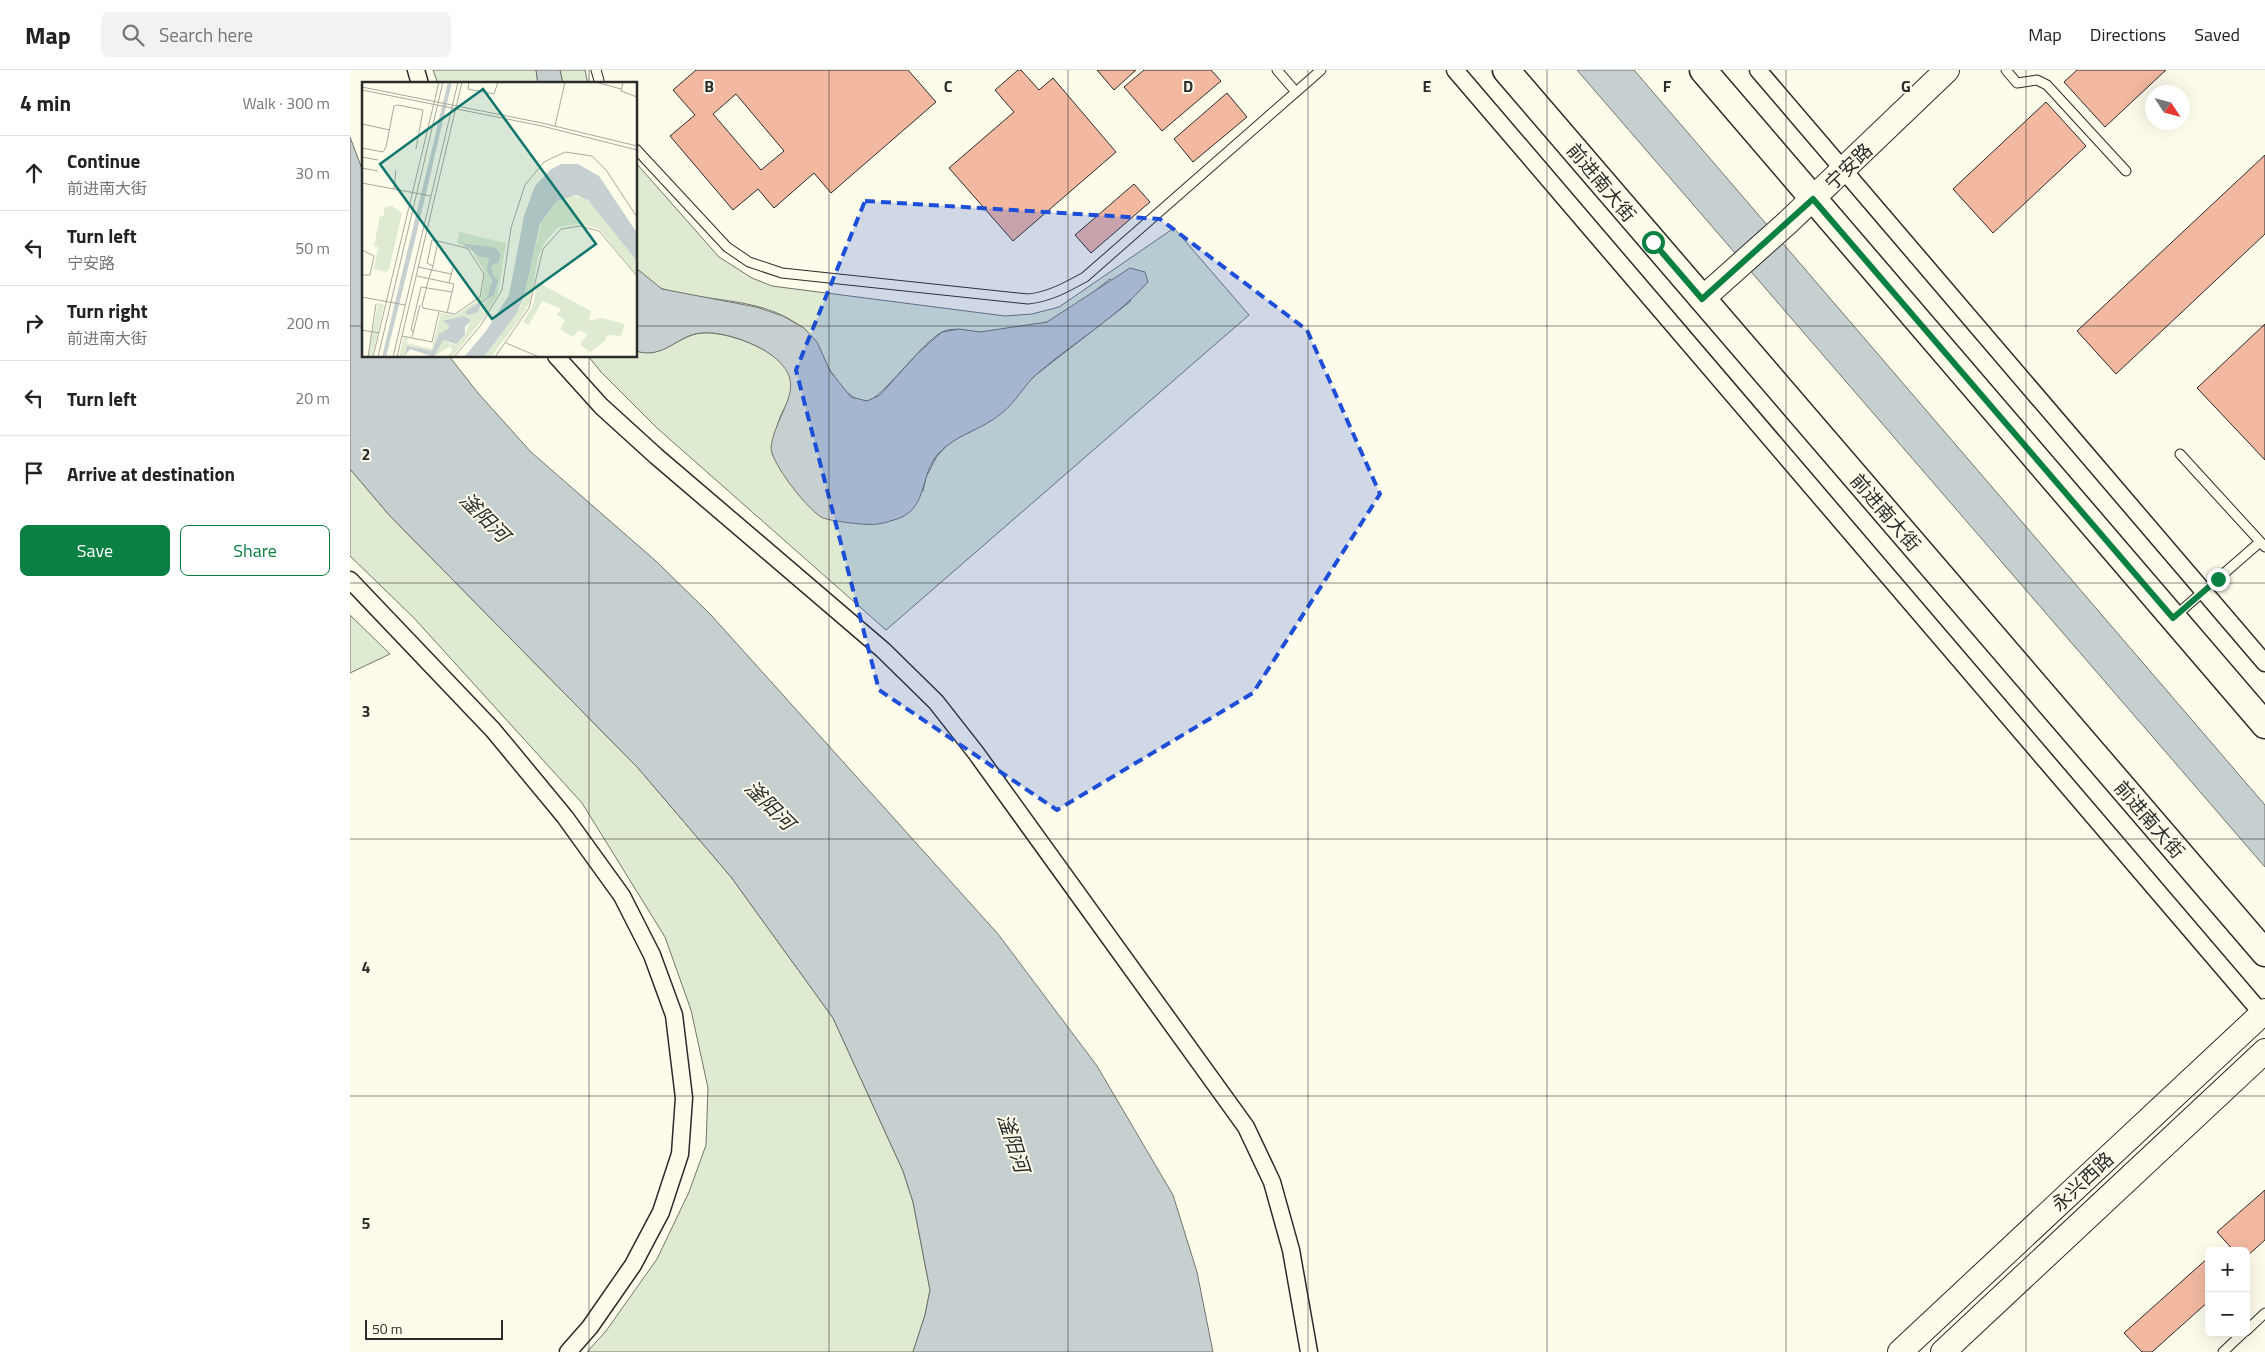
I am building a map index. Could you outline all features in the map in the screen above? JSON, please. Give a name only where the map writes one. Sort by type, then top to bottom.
[{"type":"main road","name":"前进南大街","points":[[1506,70],[2265,953]]},
{"type":"main road","points":[[1703,70],[2265,725]]},
{"type":"main road","name":"宁安路","points":[[1702,299],[1813,199],[1948,70]]},
{"type":"main road","name":"永兴西路","points":[[1900,1352],[2264,1014]]},
{"type":"main road","name":"永兴西路","points":[[1943,1352],[2265,1051]]},
{"type":"street","points":[[1455,70],[2264,1014]]},
{"type":"street","points":[[1758,70],[2265,663]]},
{"type":"street","points":[[558,358],[608,413],[883,650],[936,702],[976,753],[1246,1127],[1272,1182],[1291,1250],[1309,1352]]},
{"type":"street","points":[[350,580],[493,730],[565,817],[622,896],[652,955],[674,1015],[684,1098],[680,1154],[661,1212],[633,1264],[590,1327],[568,1352]]},
{"type":"lane","points":[[1278,70],[1296,92]]},
{"type":"lane","points":[[638,151],[727,247],[749,262],[762,268],[782,273],[1028,299],[1039,298],[1070,286],[1085,277],[1321,70]]},
{"type":"lane","points":[[2006,70],[2017,83],[2038,80],[2046,85],[2126,171]]},
{"type":"lane","points":[[2173,618],[2263,544],[2180,454]]},
{"type":"lane","points":[[2250,1327],[2265,1313]]},
{"type":"lane","points":[[2223,1352],[2239,1337]]},
{"type":"highlighted area","points":[[865,201],[1160,219],[1307,330],[1380,494],[1253,693],[1057,810],[879,690],[796,370]]},
{"type":"green space","points":[[433,70],[536,70],[538,82],[437,82]]},
{"type":"green space","points":[[560,70],[585,70],[588,82],[563,82]]},
{"type":"green space","points":[[638,165],[719,257],[752,278],[772,286],[1005,316],[1032,314],[1059,307],[1174,228],[1249,315],[886,630],[657,428],[601,372],[590,358],[638,358],[638,351],[646,353],[663,350],[685,338],[701,333],[726,335],[741,340],[769,353],[781,362],[789,372],[792,389],[778,423],[772,453],[802,498],[923,491],[926,477],[937,456],[952,440],[970,432],[1020,391],[1037,374],[1131,301],[1110,279],[1071,308],[1047,322],[985,332],[947,330],[934,338],[882,391],[867,401],[857,399],[839,384],[810,337],[795,322],[775,312],[744,303],[678,293],[659,288],[638,270]]},
{"type":"green space","points":[[350,469],[390,516],[638,768],[731,877],[833,1018],[903,1171],[913,1202],[930,1290],[925,1315],[913,1352],[587,1352],[606,1331],[657,1259],[689,1192],[706,1145],[708,1088],[691,1010],[665,937],[582,803],[414,618],[350,556]]},
{"type":"green space","points":[[350,615],[390,654],[350,673]]},
{"type":"water","points":[[536,70],[560,70],[563,82],[538,82]]},
{"type":"water","points":[[1577,70],[1634,70],[2265,805],[2265,867]]},
{"type":"water","name":"滏阳河","points":[[350,137],[362,169],[362,358],[451,358],[478,393],[531,452],[657,562],[711,615],[998,934],[1097,1066],[1173,1195],[1197,1272],[1213,1352],[913,1352],[925,1315],[930,1290],[913,1202],[903,1171],[833,1018],[731,877],[638,768],[390,516],[350,469]]},
{"type":"water","points":[[1130,268],[1145,272],[1148,282],[1109,318],[1038,373],[1002,413],[945,447],[932,462],[920,498],[909,513],[900,518],[878,524],[840,522],[821,517],[800,497],[780,469],[771,448],[774,434],[790,392],[790,382],[788,373],[770,354],[755,345],[737,338],[709,333],[692,335],[663,350],[646,353],[638,351],[638,270],[662,289],[756,307],[783,316],[804,328],[817,342],[830,371],[851,397],[867,401],[880,395],[917,354],[942,332],[959,329],[980,332],[1047,322]]},
{"type":"building","points":[[696,70],[908,70],[936,102],[831,193],[814,173],[774,208],[758,189],[733,210],[670,136],[695,115],[673,90]],"holes":[[[736,94],[784,151],[761,170],[713,114]]]},
{"type":"building","points":[[1018,70],[1021,70],[1039,90],[1053,78],[1116,152],[1013,241],[949,168],[1014,112],[995,90]]},
{"type":"building","points":[[1097,70],[1136,70],[1114,90]]},
{"type":"building","points":[[1144,70],[1211,70],[1221,81],[1162,131],[1124,87]]},
{"type":"building","points":[[2077,70],[2166,70],[2150,85],[2145,85],[2145,90],[2105,127],[2064,82]]},
{"type":"building","points":[[1227,93],[1247,117],[1193,162],[1174,139]]},
{"type":"building","points":[[2046,102],[2086,146],[1993,233],[1953,189]]},
{"type":"building","points":[[2265,155],[2265,234],[2116,374],[2077,331]]},
{"type":"building","points":[[1134,184],[1150,202],[1091,253],[1075,235]]},
{"type":"building","points":[[2265,324],[2265,460],[2197,388]]},
{"type":"building","points":[[2265,1190],[2265,1240],[2250,1253],[2250,1247],[2230,1247],[2217,1232]]},
{"type":"building","points":[[2205,1261],[2205,1305],[2152,1352],[2142,1352],[2124,1333]]},
{"type":"route","points":[[1653,242],[1702,299],[1813,199],[2173,618],[2218,579]]}]
